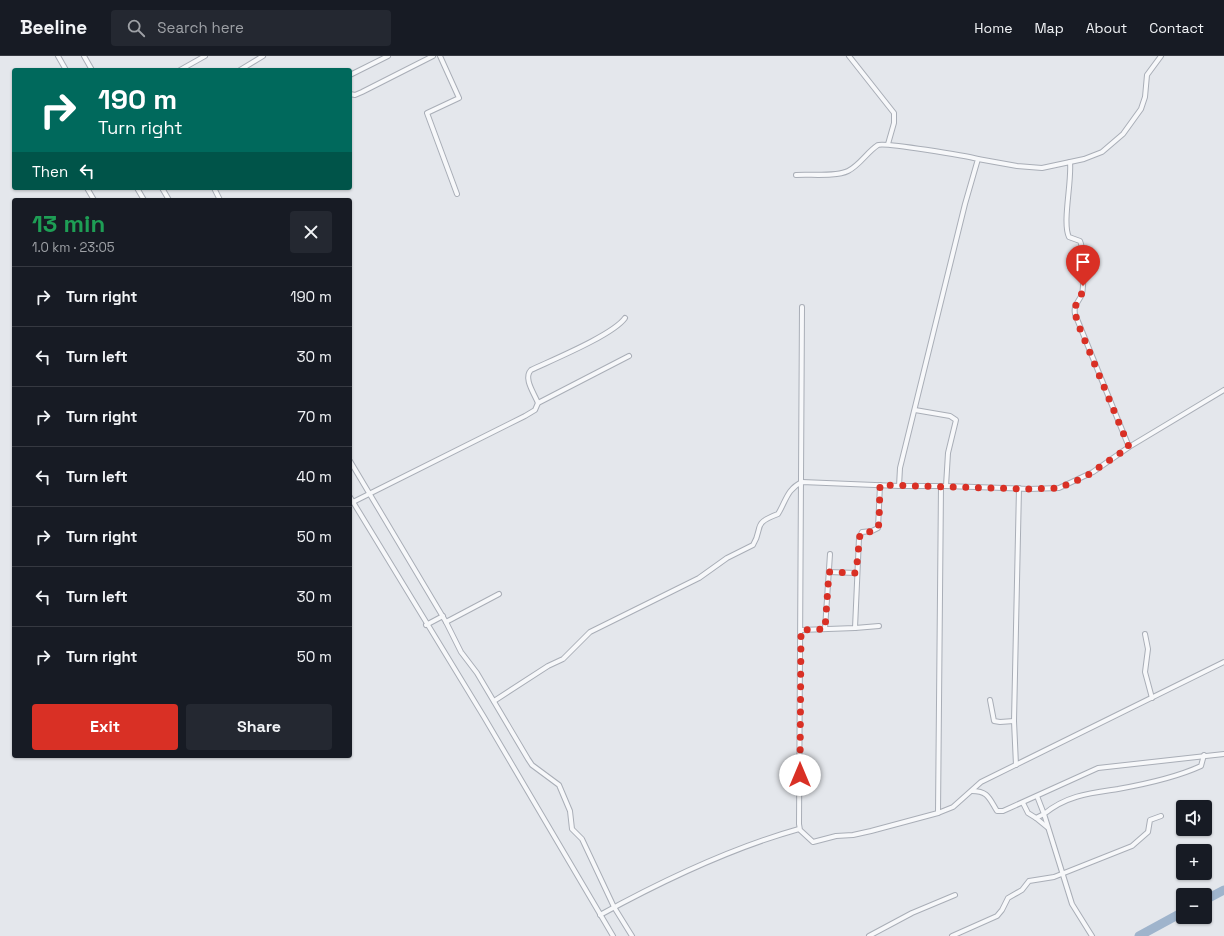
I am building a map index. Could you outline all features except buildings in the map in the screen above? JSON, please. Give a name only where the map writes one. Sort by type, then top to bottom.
[{"type":"street","points":[[58,56],[65,68]]},
{"type":"street","points":[[84,56],[91,68]]},
{"type":"street","points":[[184,68],[205,56]]},
{"type":"street","points":[[243,68],[263,56]]},
{"type":"street","points":[[352,74],[388,56]]},
{"type":"street","points":[[352,94],[355,95],[362,92],[433,56]]},
{"type":"street","points":[[440,56],[459,98],[427,113],[457,194]]},
{"type":"street","points":[[849,56],[894,113],[894,123],[888,144]]},
{"type":"street","points":[[796,175],[846,172],[878,145],[888,144],[916,150],[949,153],[1037,168],[1070,162],[1102,152],[1123,134],[1141,109],[1146,90],[1147,75],[1161,56]]},
{"type":"street","points":[[899,486],[900,468],[926,360],[978,159]]},
{"type":"street","points":[[1070,162],[1071,179],[1066,229],[1069,237],[1080,241],[1082,252],[1083,286],[1082,293],[1074,309],[1075,314],[1129,447]]},
{"type":"street","points":[[802,307],[799,829],[810,841],[816,842],[836,836],[853,835],[872,831],[938,813],[959,803],[981,782],[1224,662]]},
{"type":"street","points":[[538,403],[528,378],[528,373],[531,370],[606,333],[619,325],[625,318]]},
{"type":"street","points":[[613,936],[484,717],[426,625],[353,502],[525,416],[535,410],[538,403],[629,356]]},
{"type":"street","points":[[494,701],[548,666],[563,659],[590,632],[699,578],[727,558],[753,545],[757,531],[765,519],[778,514],[789,490],[802,482],[899,486],[1053,489],[1074,482],[1224,390]]},
{"type":"street","points":[[915,410],[950,416],[956,420],[948,453],[946,486]]},
{"type":"street","points":[[352,464],[443,616],[461,652],[494,701],[532,764],[559,785],[570,811],[570,826],[582,839],[614,907],[632,936]]},
{"type":"street","points":[[855,628],[856,573],[860,534],[877,530],[879,524],[880,485]]},
{"type":"street","points":[[938,813],[941,486]]},
{"type":"street","points":[[1016,765],[1014,721],[1019,488]]},
{"type":"street","points":[[825,629],[830,554]]},
{"type":"street","points":[[829,572],[856,573]]},
{"type":"street","points":[[446,622],[499,594]]},
{"type":"street","points":[[426,625],[443,616]]},
{"type":"street","points":[[801,630],[879,626]]},
{"type":"street","points":[[1145,634],[1148,649],[1146,672],[1152,698]]},
{"type":"street","points":[[990,700],[994,721],[1014,721]]},
{"type":"street","points":[[981,782],[982,791],[998,811],[1023,803],[1098,768],[1204,755],[1224,754]]},
{"type":"street","points":[[1036,818],[1060,803],[1096,791],[1148,783],[1181,774],[1201,766],[1204,755]]},
{"type":"street","points":[[972,791],[982,791]]},
{"type":"street","points":[[1038,796],[1072,904],[1092,936]]},
{"type":"street","points":[[1023,803],[1028,813],[1048,828]]},
{"type":"street","points":[[952,936],[998,914],[1008,898],[1022,890],[1029,881],[1062,874],[1132,846],[1148,832],[1150,820],[1161,816]]},
{"type":"street","points":[[600,915],[637,895],[736,850],[799,829]]},
{"type":"street","points":[[869,936],[912,913],[955,895]]},
{"type":"waterway","points":[[1212,896],[1224,890]]},
{"type":"waterway","points":[[1139,936],[1176,916]]},
{"type":"route","points":[[800,775],[801,630],[825,629],[829,572],[856,573],[860,534],[862,532],[877,530],[878,528],[880,485],[1053,489],[1085,477],[1129,447],[1075,314],[1075,305],[1082,293],[1083,286]]}]
